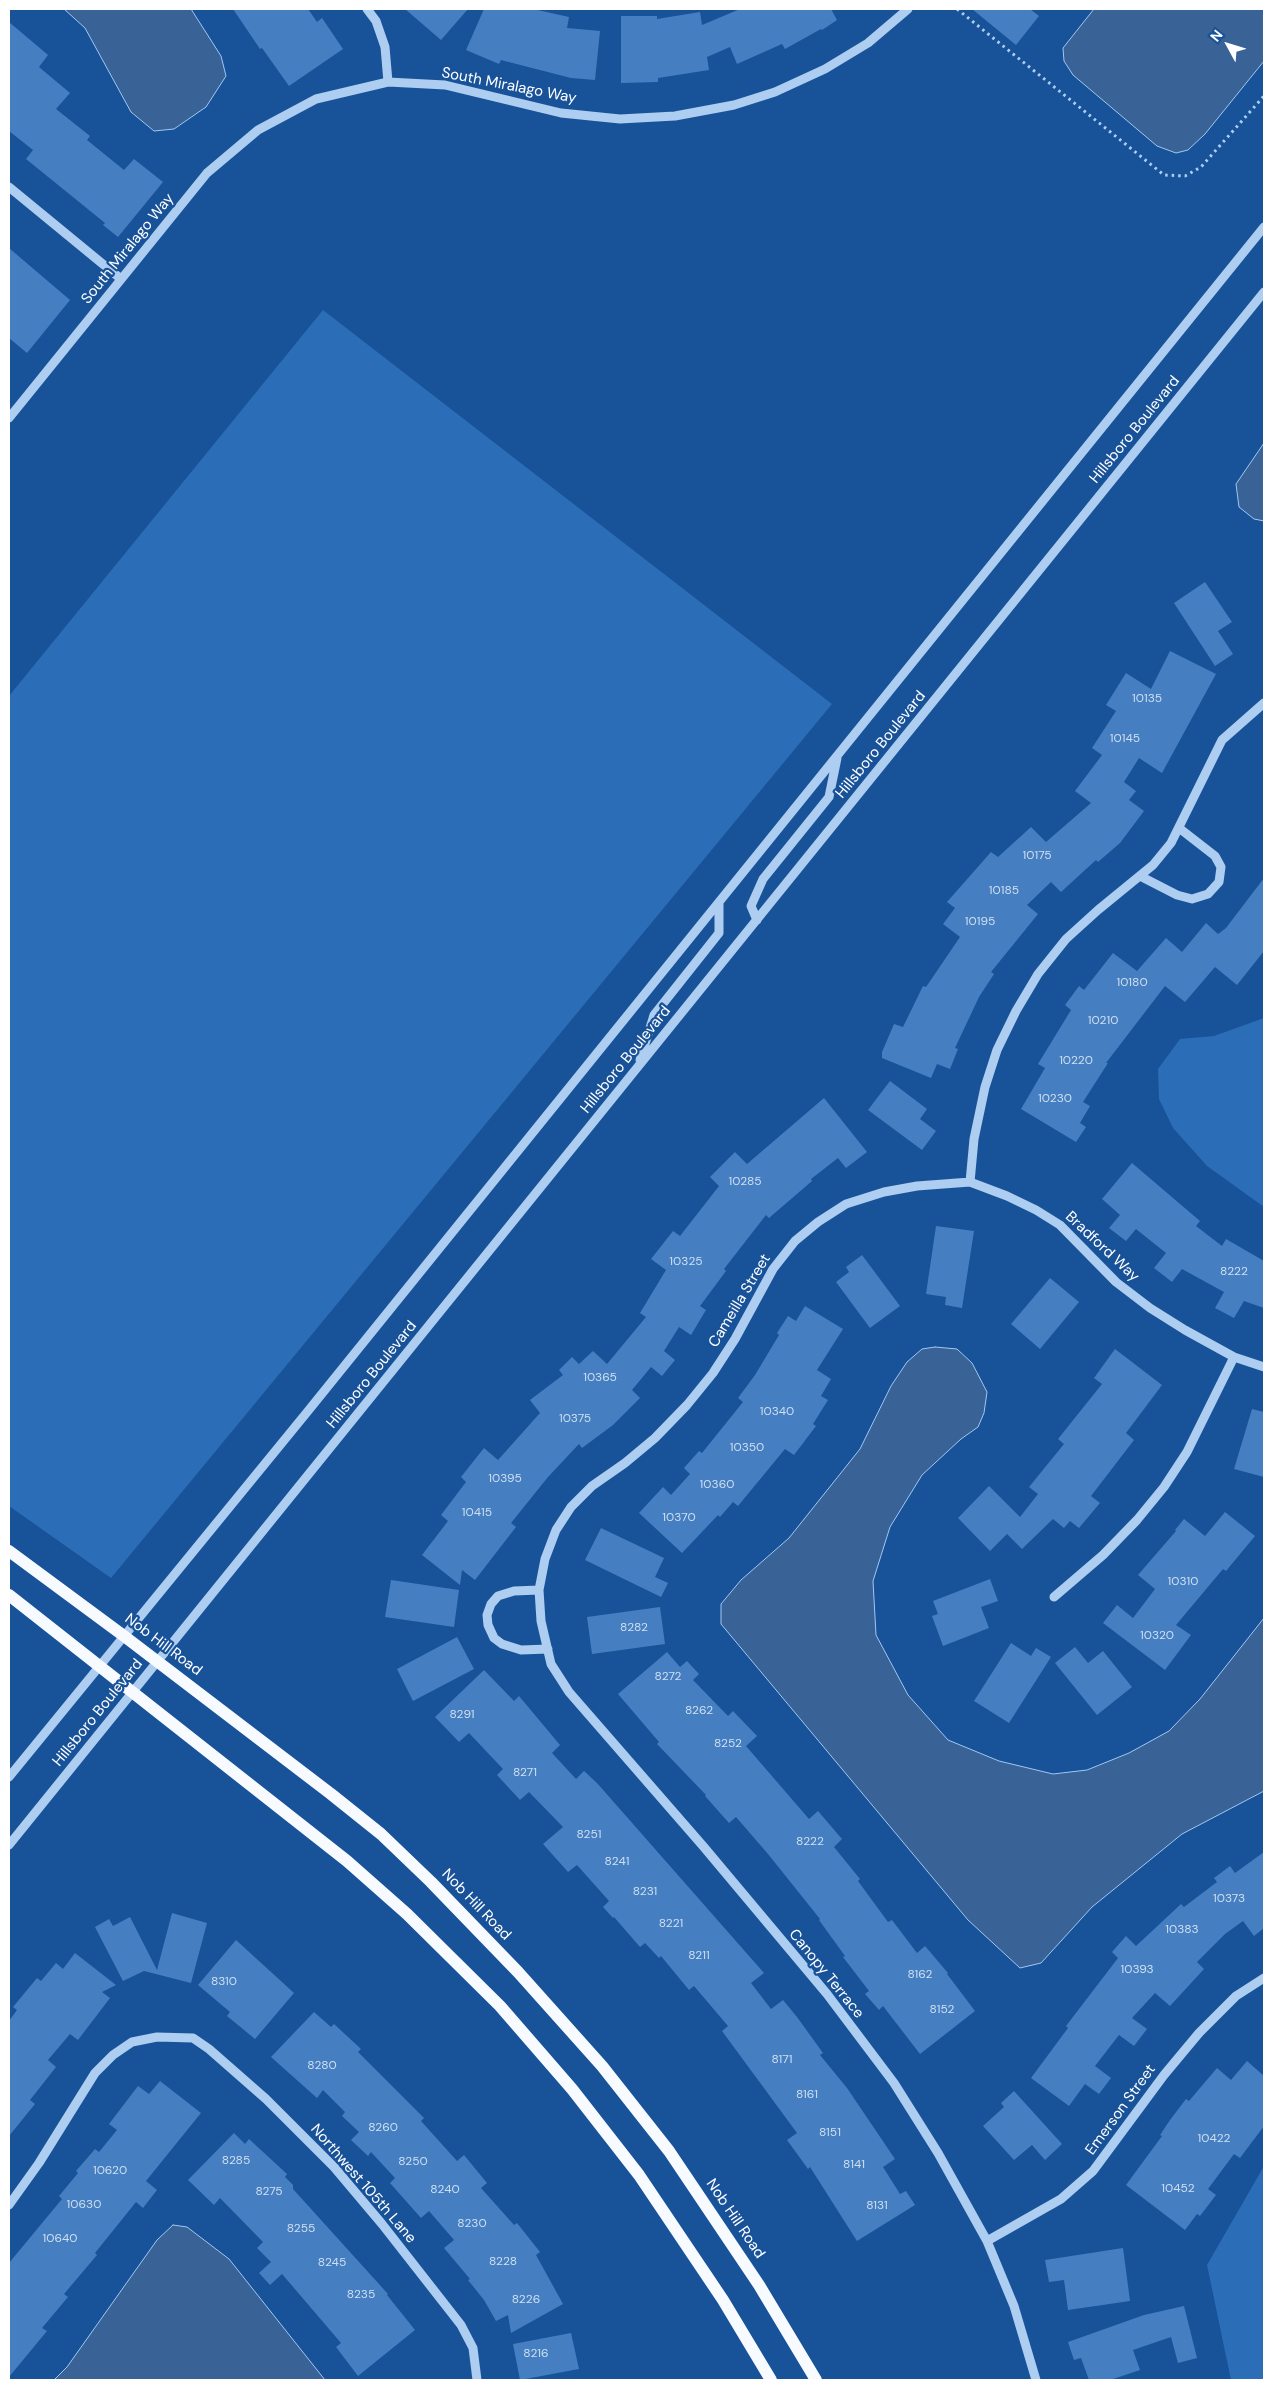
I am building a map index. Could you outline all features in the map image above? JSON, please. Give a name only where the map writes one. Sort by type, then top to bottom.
[{"type":"main road","name":"Nob Hill Road","points":[[9,1552],[157,1661],[381,1834],[432,1882],[518,1972],[602,2066],[669,2151],[759,2285],[816,2380]]},
{"type":"main road","points":[[9,1595],[347,1862],[407,1914],[500,2006],[572,2089],[638,2175],[723,2300],[771,2380]]},
{"type":"street","points":[[367,9],[376,21],[385,47],[388,82]]},
{"type":"street","name":"South Miralago Way","points":[[9,418],[207,173],[258,130],[316,99],[388,82],[445,86],[561,113],[620,119],[675,116],[734,105],[775,92],[825,69],[868,43],[908,9]]},
{"type":"street","points":[[9,187],[121,279]]},
{"type":"street","name":"Hillsboro Boulevard","points":[[9,1777],[719,904],[1264,228]]},
{"type":"street","name":"Hillsboro Boulevard","points":[[9,1845],[1264,292]]},
{"type":"street","points":[[970,1182],[974,1139],[985,1087],[997,1050],[1016,1011],[1038,974],[1066,939],[1153,865],[1171,843],[1222,740],[1264,703]]},
{"type":"street","points":[[757,920],[751,906],[763,879],[829,797],[838,755]]},
{"type":"street","points":[[1140,876],[1177,895],[1192,899],[1208,894],[1218,882],[1221,867],[1216,856],[1179,828]]},
{"type":"street","points":[[638,1065],[654,1015],[719,933],[719,904]]},
{"type":"street","name":"Bradford Way","points":[[970,1182],[1029,1206],[1060,1225],[1116,1282],[1143,1303],[1185,1330],[1234,1356],[1264,1367]]},
{"type":"street","name":"Cameilla Street","points":[[541,1621],[539,1590],[546,1559],[556,1530],[571,1507],[592,1486],[625,1463],[655,1438],[687,1405],[713,1373],[735,1339],[773,1269],[795,1241],[818,1222],[846,1204],[884,1192],[917,1186],[970,1182]]},
{"type":"street","points":[[1054,1598],[1103,1556],[1137,1520],[1164,1487],[1187,1452],[1234,1356]]},
{"type":"street","points":[[539,1590],[514,1591],[498,1596],[491,1604],[487,1615],[488,1625],[494,1638],[502,1644],[521,1650],[548,1649]]},
{"type":"street","name":"Canopy Terrace","points":[[541,1621],[551,1664],[568,1692],[703,1846],[815,1980],[894,2083],[938,2153],[987,2242],[1014,2306],[1036,2380]]},
{"type":"street","name":"Emerson Street","points":[[987,2242],[1061,2199],[1093,2172],[1164,2075],[1199,2033],[1236,1996],[1264,1978]]},
{"type":"street","name":"Northwest 105th Lane","points":[[9,2205],[40,2163],[95,2073],[113,2055],[132,2042],[157,2037],[193,2038],[209,2049],[266,2099],[334,2167],[382,2224],[461,2325],[472,2348],[477,2380]]},
{"type":"path","points":[[957,9],[1164,175],[1185,176],[1201,167],[1264,96]]},
{"type":"shaded area","points":[[64,9],[191,9],[221,56],[226,76],[206,107],[174,129],[154,131],[131,112],[85,28]]},
{"type":"shaded area","points":[[1094,9],[1264,9],[1264,61],[1205,134],[1188,150],[1176,153],[1157,146],[1073,75],[1064,61],[1063,48]]},
{"type":"shaded area","points":[[323,310],[832,704],[111,1578],[9,1506],[9,696]]},
{"type":"shaded area","points":[[1264,443],[1264,521],[1254,519],[1239,507],[1236,484]]},
{"type":"shaded area","points":[[1264,1018],[1264,1207],[1207,1166],[1173,1128],[1159,1099],[1158,1069],[1180,1039],[1214,1036]]},
{"type":"shaded area","points":[[935,1347],[957,1349],[972,1363],[987,1392],[984,1413],[978,1427],[961,1439],[922,1475],[890,1527],[873,1581],[876,1635],[908,1695],[948,1740],[999,1761],[1053,1774],[1087,1770],[1129,1753],[1169,1731],[1200,1699],[1264,1618],[1264,1791],[1182,1834],[1092,1907],[1041,1963],[1020,1968],[968,1920],[721,1624],[721,1604],[741,1580],[789,1538],[860,1449],[891,1386],[907,1362],[922,1349]]},
{"type":"shaded area","points":[[1264,2166],[1264,2380],[1231,2380],[1207,2265]]},
{"type":"shaded area","points":[[173,2225],[187,2227],[229,2259],[325,2380],[54,2380],[67,2367],[157,2240]]},
{"type":"building","points":[[233,9],[308,9],[317,22],[322,18],[343,49],[289,86],[262,48],[260,49]]},
{"type":"building","points":[[405,9],[468,9],[441,40]]},
{"type":"building","points":[[484,9],[533,9],[569,17],[567,28],[600,31],[595,80],[571,78],[501,60],[499,64],[466,50]]},
{"type":"building","points":[[740,9],[831,9],[837,20],[785,49],[782,44],[737,64],[730,47],[707,57],[709,70],[658,78],[658,82],[621,83],[621,16],[657,16],[657,19],[700,12],[702,25]]},
{"type":"building","points":[[972,9],[1030,9],[1039,16],[1016,45]]},
{"type":"building","points":[[9,22],[48,55],[39,67],[70,93],[56,109],[90,136],[87,140],[124,170],[134,159],[163,182],[118,237],[103,225],[105,223],[26,159],[33,150],[9,131]]},
{"type":"building","points":[[9,248],[70,300],[27,353],[9,338]]},
{"type":"building","points":[[1205,582],[1232,622],[1218,631],[1233,654],[1215,666],[1174,603]]},
{"type":"building","points":[[1170,651],[1216,674],[1162,773],[1139,758],[1124,782],[1136,791],[1129,800],[1144,811],[1120,843],[1098,862],[1096,860],[1061,892],[1051,882],[1027,905],[1038,914],[991,972],[994,974],[979,997],[955,1048],[958,1049],[950,1069],[937,1064],[931,1078],[882,1058],[882,1052],[894,1024],[903,1027],[923,986],[926,987],[960,937],[943,924],[955,908],[947,902],[991,852],[998,857],[1031,827],[1046,842],[1091,803],[1075,791],[1102,755],[1092,748],[1116,711],[1106,705],[1126,673],[1151,689]]},
{"type":"building","points":[[1264,878],[1264,951],[1237,985],[1215,967],[1185,1002],[1165,986],[1106,1063],[1108,1063],[1083,1102],[1090,1106],[1080,1123],[1086,1127],[1076,1142],[1021,1109],[1045,1068],[1038,1064],[1071,1010],[1065,1005],[1079,986],[1084,990],[1113,953],[1137,971],[1166,938],[1182,952],[1206,923],[1218,934],[1226,928]]},
{"type":"building","points":[[890,1081],[927,1109],[920,1119],[936,1131],[922,1150],[868,1110]]},
{"type":"building","points":[[824,1098],[867,1152],[846,1168],[838,1158],[811,1179],[812,1181],[769,1218],[766,1215],[724,1269],[726,1271],[700,1306],[706,1310],[691,1335],[679,1327],[664,1351],[675,1360],[662,1376],[651,1367],[632,1390],[640,1398],[613,1425],[582,1448],[579,1444],[548,1477],[511,1523],[516,1527],[475,1580],[462,1570],[460,1585],[422,1555],[448,1521],[441,1515],[466,1482],[461,1477],[484,1448],[498,1460],[540,1413],[530,1400],[563,1375],[559,1370],[572,1357],[579,1364],[593,1351],[607,1364],[646,1317],[640,1313],[666,1270],[651,1259],[673,1231],[680,1236],[719,1186],[710,1177],[735,1152],[747,1164]]},
{"type":"building","points":[[1132,1163],[1200,1221],[1196,1226],[1222,1246],[1226,1239],[1264,1261],[1264,1308],[1244,1301],[1234,1318],[1215,1308],[1224,1292],[1182,1269],[1172,1282],[1154,1268],[1166,1253],[1136,1229],[1126,1241],[1109,1228],[1120,1215],[1102,1199]]},
{"type":"building","points":[[936,1226],[974,1231],[962,1308],[945,1305],[946,1297],[926,1294]]},
{"type":"building","points":[[862,1255],[900,1306],[870,1328],[836,1282],[849,1272],[846,1267]]},
{"type":"building","points":[[1050,1278],[1079,1302],[1040,1349],[1011,1324]]},
{"type":"building","points":[[805,1306],[843,1329],[817,1370],[831,1379],[821,1396],[828,1400],[813,1424],[816,1426],[794,1455],[785,1449],[738,1506],[733,1502],[682,1553],[639,1513],[663,1487],[671,1495],[690,1474],[684,1468],[699,1451],[702,1453],[743,1402],[738,1398],[755,1375],[788,1316],[796,1321]]},
{"type":"building","points":[[1115,1349],[1162,1385],[1126,1433],[1134,1440],[1091,1496],[1100,1503],[1079,1528],[1070,1521],[1064,1528],[1053,1519],[1022,1549],[1007,1534],[990,1551],[958,1518],[989,1486],[1020,1517],[1038,1494],[1029,1487],[1064,1444],[1058,1439],[1102,1384],[1094,1378]]},
{"type":"building","points":[[1252,1409],[1264,1412],[1264,1477],[1234,1469]]},
{"type":"building","points":[[1225,1512],[1255,1536],[1226,1571],[1223,1569],[1176,1625],[1191,1635],[1165,1670],[1103,1623],[1117,1605],[1133,1618],[1155,1589],[1138,1575],[1184,1519],[1205,1536]]},
{"type":"building","points":[[601,1528],[664,1558],[655,1577],[668,1583],[661,1597],[585,1560]]},
{"type":"building","points":[[990,1579],[998,1601],[981,1607],[989,1628],[943,1646],[932,1616],[938,1614],[933,1601]]},
{"type":"building","points":[[391,1580],[459,1590],[454,1627],[385,1617]]},
{"type":"building","points":[[660,1607],[665,1644],[592,1654],[587,1617]]},
{"type":"building","points":[[457,1637],[474,1669],[413,1701],[397,1669]]},
{"type":"building","points":[[1011,1643],[1031,1656],[1036,1648],[1051,1657],[1009,1723],[974,1701]]},
{"type":"building","points":[[1075,1647],[1088,1663],[1103,1651],[1132,1687],[1097,1715],[1055,1663]]},
{"type":"building","points":[[667,1652],[680,1667],[687,1661],[699,1674],[693,1680],[728,1716],[733,1711],[757,1736],[746,1746],[809,1819],[818,1811],[842,1839],[834,1847],[860,1879],[858,1881],[888,1922],[892,1920],[917,1953],[925,1946],[948,1973],[975,2011],[920,2054],[883,2006],[879,2010],[865,1994],[869,1991],[843,1957],[845,1956],[820,1919],[768,1854],[736,1817],[729,1823],[706,1795],[657,1744],[659,1742],[618,1694]]},
{"type":"building","points":[[484,1670],[514,1701],[519,1696],[560,1745],[552,1753],[576,1779],[584,1771],[597,1783],[764,1973],[751,1983],[771,2009],[783,2000],[797,2017],[823,2053],[820,2055],[847,2088],[895,2159],[883,2167],[900,2194],[906,2191],[915,2205],[857,2241],[810,2167],[808,2169],[787,2140],[797,2133],[722,2031],[728,2026],[694,1986],[689,1990],[661,1956],[659,1958],[645,1943],[640,1947],[603,1907],[609,1901],[577,1865],[568,1872],[543,1844],[563,1827],[529,1792],[520,1800],[497,1775],[503,1769],[469,1733],[459,1742],[435,1717]]},
{"type":"building","points":[[1264,1852],[1264,1928],[1254,1936],[1243,1921],[1225,1934],[1197,1962],[1204,1969],[1170,2006],[1155,1993],[1132,2018],[1147,2029],[1134,2046],[1119,2035],[1095,2066],[1111,2078],[1099,2094],[1085,2084],[1069,2106],[1031,2078],[1068,2028],[1066,2026],[1118,1958],[1112,1952],[1126,1936],[1136,1946],[1181,1904],[1184,1907],[1217,1882],[1214,1878],[1230,1866],[1235,1873]]},
{"type":"building","points":[[172,1913],[207,1923],[191,1983],[144,1971],[123,1981],[95,1927],[109,1919],[113,1926],[130,1917],[157,1970]]},
{"type":"building","points":[[236,1940],[294,1993],[255,2039],[227,2016],[230,2012],[198,1985]]},
{"type":"building","points":[[75,1953],[116,1985],[102,1992],[110,1998],[78,2040],[70,2034],[48,2060],[56,2067],[30,2100],[35,2104],[9,2136],[9,2021],[17,2010],[13,2007],[37,1978],[41,1981],[56,1963],[63,1969]]},
{"type":"building","points":[[314,2012],[331,2027],[334,2024],[361,2049],[358,2052],[424,2118],[421,2121],[457,2161],[464,2155],[487,2183],[481,2188],[514,2225],[517,2223],[540,2252],[536,2255],[563,2304],[511,2333],[508,2315],[496,2321],[484,2300],[468,2280],[470,2279],[444,2248],[454,2240],[429,2211],[421,2218],[390,2183],[395,2178],[371,2152],[368,2156],[351,2140],[359,2132],[342,2116],[345,2112],[323,2090],[317,2098],[271,2057]]},
{"type":"building","points":[[1247,2061],[1264,2076],[1264,2126],[1240,2158],[1234,2154],[1208,2189],[1216,2195],[1200,2216],[1197,2214],[1185,2230],[1126,2185],[1186,2099],[1189,2101],[1217,2068],[1231,2080]]},
{"type":"building","points":[[160,2081],[201,2113],[146,2181],[157,2190],[143,2208],[136,2202],[95,2253],[97,2255],[64,2294],[68,2297],[42,2328],[47,2331],[9,2377],[9,2263],[62,2199],[59,2196],[78,2173],[76,2171],[95,2149],[99,2152],[117,2130],[109,2124],[138,2086],[149,2094]]},
{"type":"building","points":[[1014,2091],[1062,2144],[1045,2160],[1032,2145],[1014,2160],[983,2126],[1004,2107],[1001,2103]]},
{"type":"building","points":[[234,2133],[245,2144],[249,2139],[287,2174],[285,2177],[293,2185],[293,2189],[388,2294],[415,2330],[358,2376],[336,2347],[341,2343],[282,2274],[270,2285],[259,2273],[271,2262],[257,2248],[263,2242],[220,2198],[214,2205],[188,2180]]},
{"type":"building","points":[[1123,2248],[1130,2301],[1068,2310],[1064,2280],[1049,2282],[1045,2260]]},
{"type":"building","points":[[1184,2306],[1197,2358],[1178,2363],[1171,2337],[1133,2350],[1140,2370],[1110,2380],[1089,2380],[1081,2358],[1074,2360],[1068,2342],[1144,2315]]},
{"type":"building","points":[[571,2333],[579,2369],[520,2380],[513,2344]]}]
